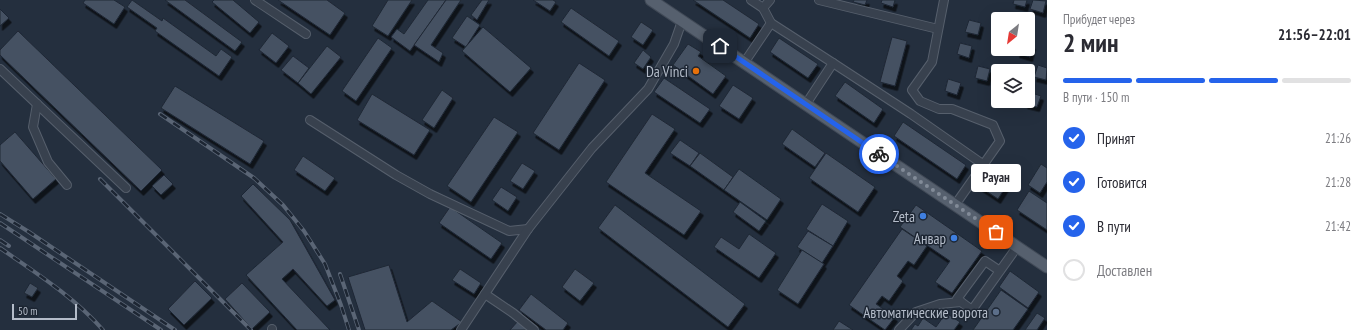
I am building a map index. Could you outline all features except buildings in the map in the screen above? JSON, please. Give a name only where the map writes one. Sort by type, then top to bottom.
[{"type":"main road","points":[[651,0],[1047,267]]},
{"type":"street","points":[[255,0],[306,34]]},
{"type":"street","points":[[751,0],[763,8],[771,23],[911,114],[984,165]]},
{"type":"street","points":[[763,8],[770,0]]},
{"type":"street","points":[[819,0],[938,29]]},
{"type":"street","points":[[944,0],[932,62],[912,90],[920,102],[939,109],[952,109],[993,125],[1000,141],[955,205]]},
{"type":"street","points":[[461,330],[528,229],[592,148],[648,89],[674,44],[682,21]]},
{"type":"street","points":[[744,63],[771,23]]},
{"type":"street","points":[[806,104],[833,63]]},
{"type":"street","points":[[0,69],[126,188]]},
{"type":"street","points":[[37,104],[33,127],[48,162],[67,185]]},
{"type":"street","points":[[310,120],[396,175],[430,194],[509,231],[528,229]]},
{"type":"street","points":[[1000,271],[985,261],[957,299],[972,310],[1000,271],[1017,247]]},
{"type":"street","points":[[485,294],[513,313],[534,330]]},
{"type":"street","points":[[899,330],[916,312],[940,304],[961,302]]},
{"type":"railway","points":[[160,114],[254,178],[283,205],[304,231],[325,264],[349,330]]},
{"type":"railway","points":[[100,179],[251,330]]},
{"type":"railway","points":[[0,214],[175,330]]},
{"type":"railway","points":[[0,223],[161,330]]},
{"type":"railway","points":[[0,240],[9,246]]},
{"type":"railway","points":[[0,248],[67,296],[103,330]]},
{"type":"railway","points":[[340,274],[359,330]]},
{"type":"way so far","points":[[879,154],[996,232]]},
{"type":"place","name":"Da Vinci","points":[[696,71]]},
{"type":"place","name":"Zeta","points":[[923,216]]},
{"type":"place","name":"Рауан","points":[[996,232]]},
{"type":"place","name":"Анвар","points":[[954,238]]},
{"type":"place","name":"Автоматические ворота","points":[[996,312]]},
{"type":"route","points":[[720,46],[879,154]]}]
